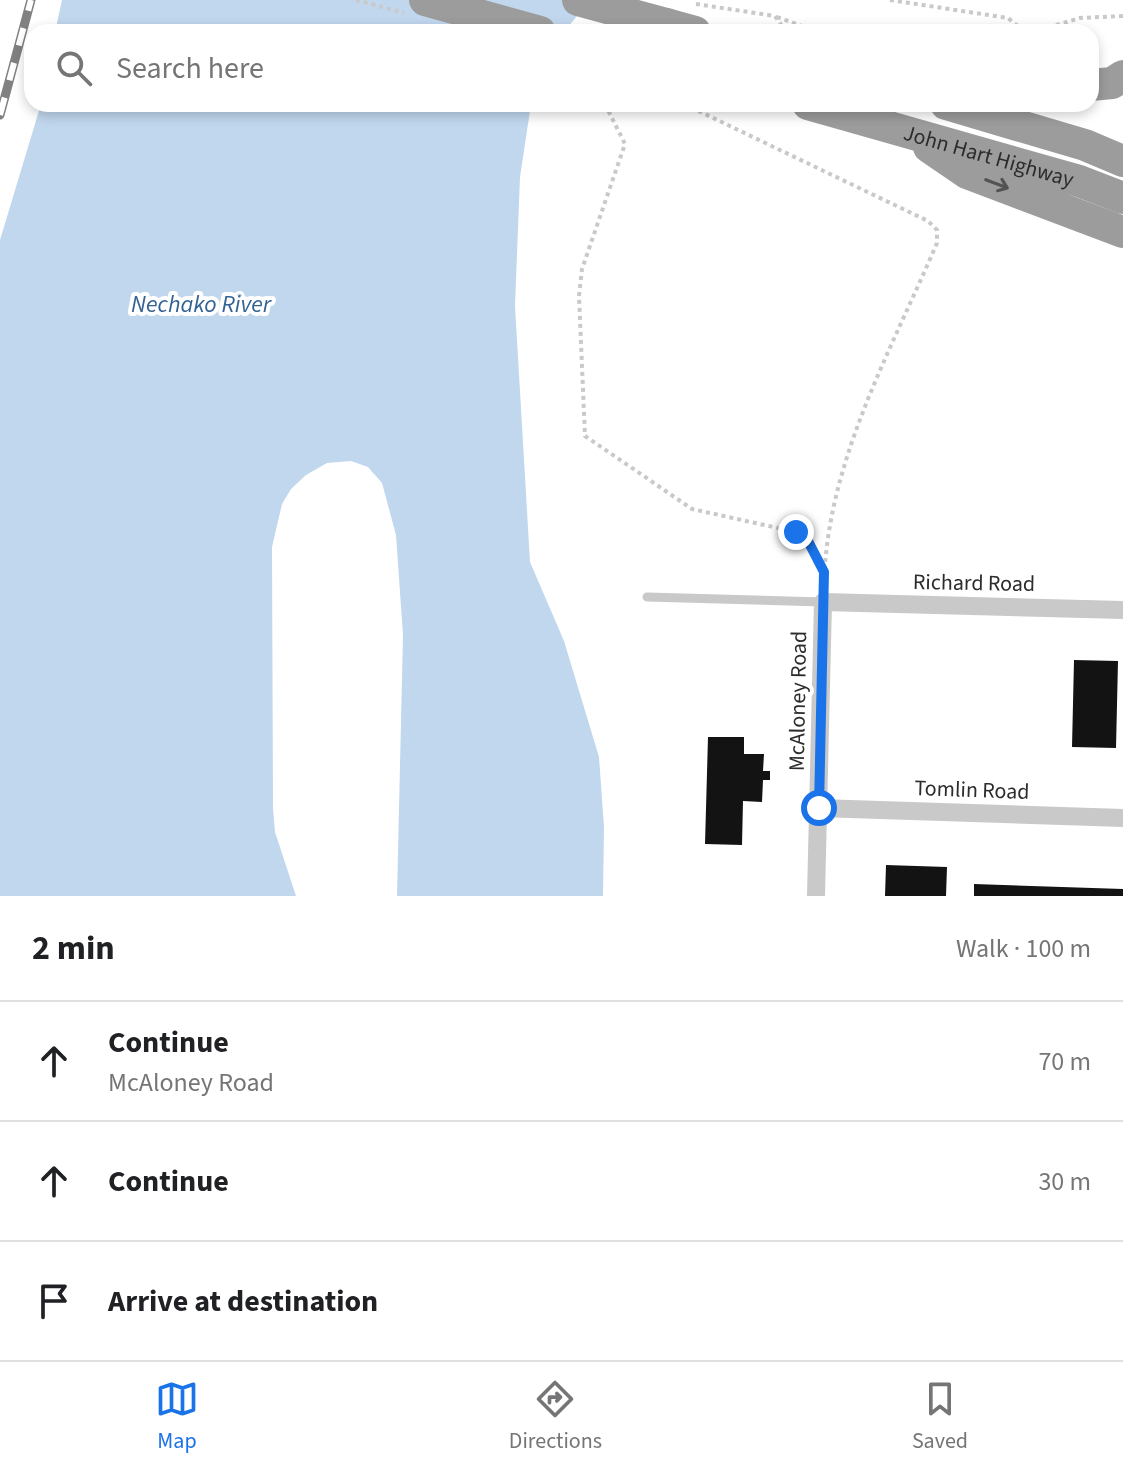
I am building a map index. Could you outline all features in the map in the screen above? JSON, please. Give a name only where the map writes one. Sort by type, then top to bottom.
[{"type":"highway","points":[[425,0],[511,24]]},
{"type":"highway","points":[[578,0],[682,20]]},
{"type":"highway","points":[[1099,84],[1112,83],[1123,76]]},
{"type":"highway","name":"John Hart Highway","points":[[836,112],[1079,181],[1123,198]]},
{"type":"highway","name":"John Hart Highway","points":[[973,112],[1085,145],[1123,161]]},
{"type":"highway","points":[[906,132],[967,173],[1123,232]]},
{"type":"street","name":"Richard Road","points":[[823,602],[1123,610]]},
{"type":"street","name":"McAloney Road","points":[[816,896],[823,602]]},
{"type":"street","name":"Tomlin Road","points":[[819,808],[1123,818]]},
{"type":"lane","points":[[647,597],[823,602]]},
{"type":"path","points":[[890,0],[1008,18],[1015,24]]},
{"type":"path","points":[[682,20],[775,16],[797,24]]},
{"type":"path","points":[[775,16],[780,24]]},
{"type":"path","points":[[1060,24],[1080,18],[1123,16]]},
{"type":"path","points":[[610,112],[625,144],[582,269],[579,296],[585,436],[692,509],[796,532],[808,541],[824,572]]},
{"type":"path","points":[[701,112],[928,221],[937,230],[937,243],[848,450],[833,496],[824,543],[823,602]]},
{"type":"water","points":[[62,0],[590,0],[570,24],[57,24]]},
{"type":"water","name":"Nechako River","points":[[39,112],[530,112],[520,177],[515,306],[530,562],[564,641],[599,757],[604,827],[603,896],[397,896],[403,635],[396,535],[382,483],[368,467],[351,461],[327,463],[306,475],[291,489],[282,504],[272,547],[273,809],[275,832],[296,896],[0,896],[0,240]]},
{"type":"building","points":[[1074,660],[1118,661],[1116,748],[1072,747]]},
{"type":"building","points":[[708,737],[744,737],[744,754],[764,754],[763,771],[770,771],[770,780],[763,780],[762,802],[743,801],[742,845],[705,844]]},
{"type":"building","points":[[886,865],[947,867],[946,896],[885,896]]},
{"type":"building","points":[[974,884],[1123,889],[1123,896],[974,896]]},
{"type":"railway","points":[[25,24],[31,0]]},
{"type":"railway","points":[[0,115],[24,26]]},
{"type":"route","points":[[796,532],[808,541],[824,572],[819,808]]}]
